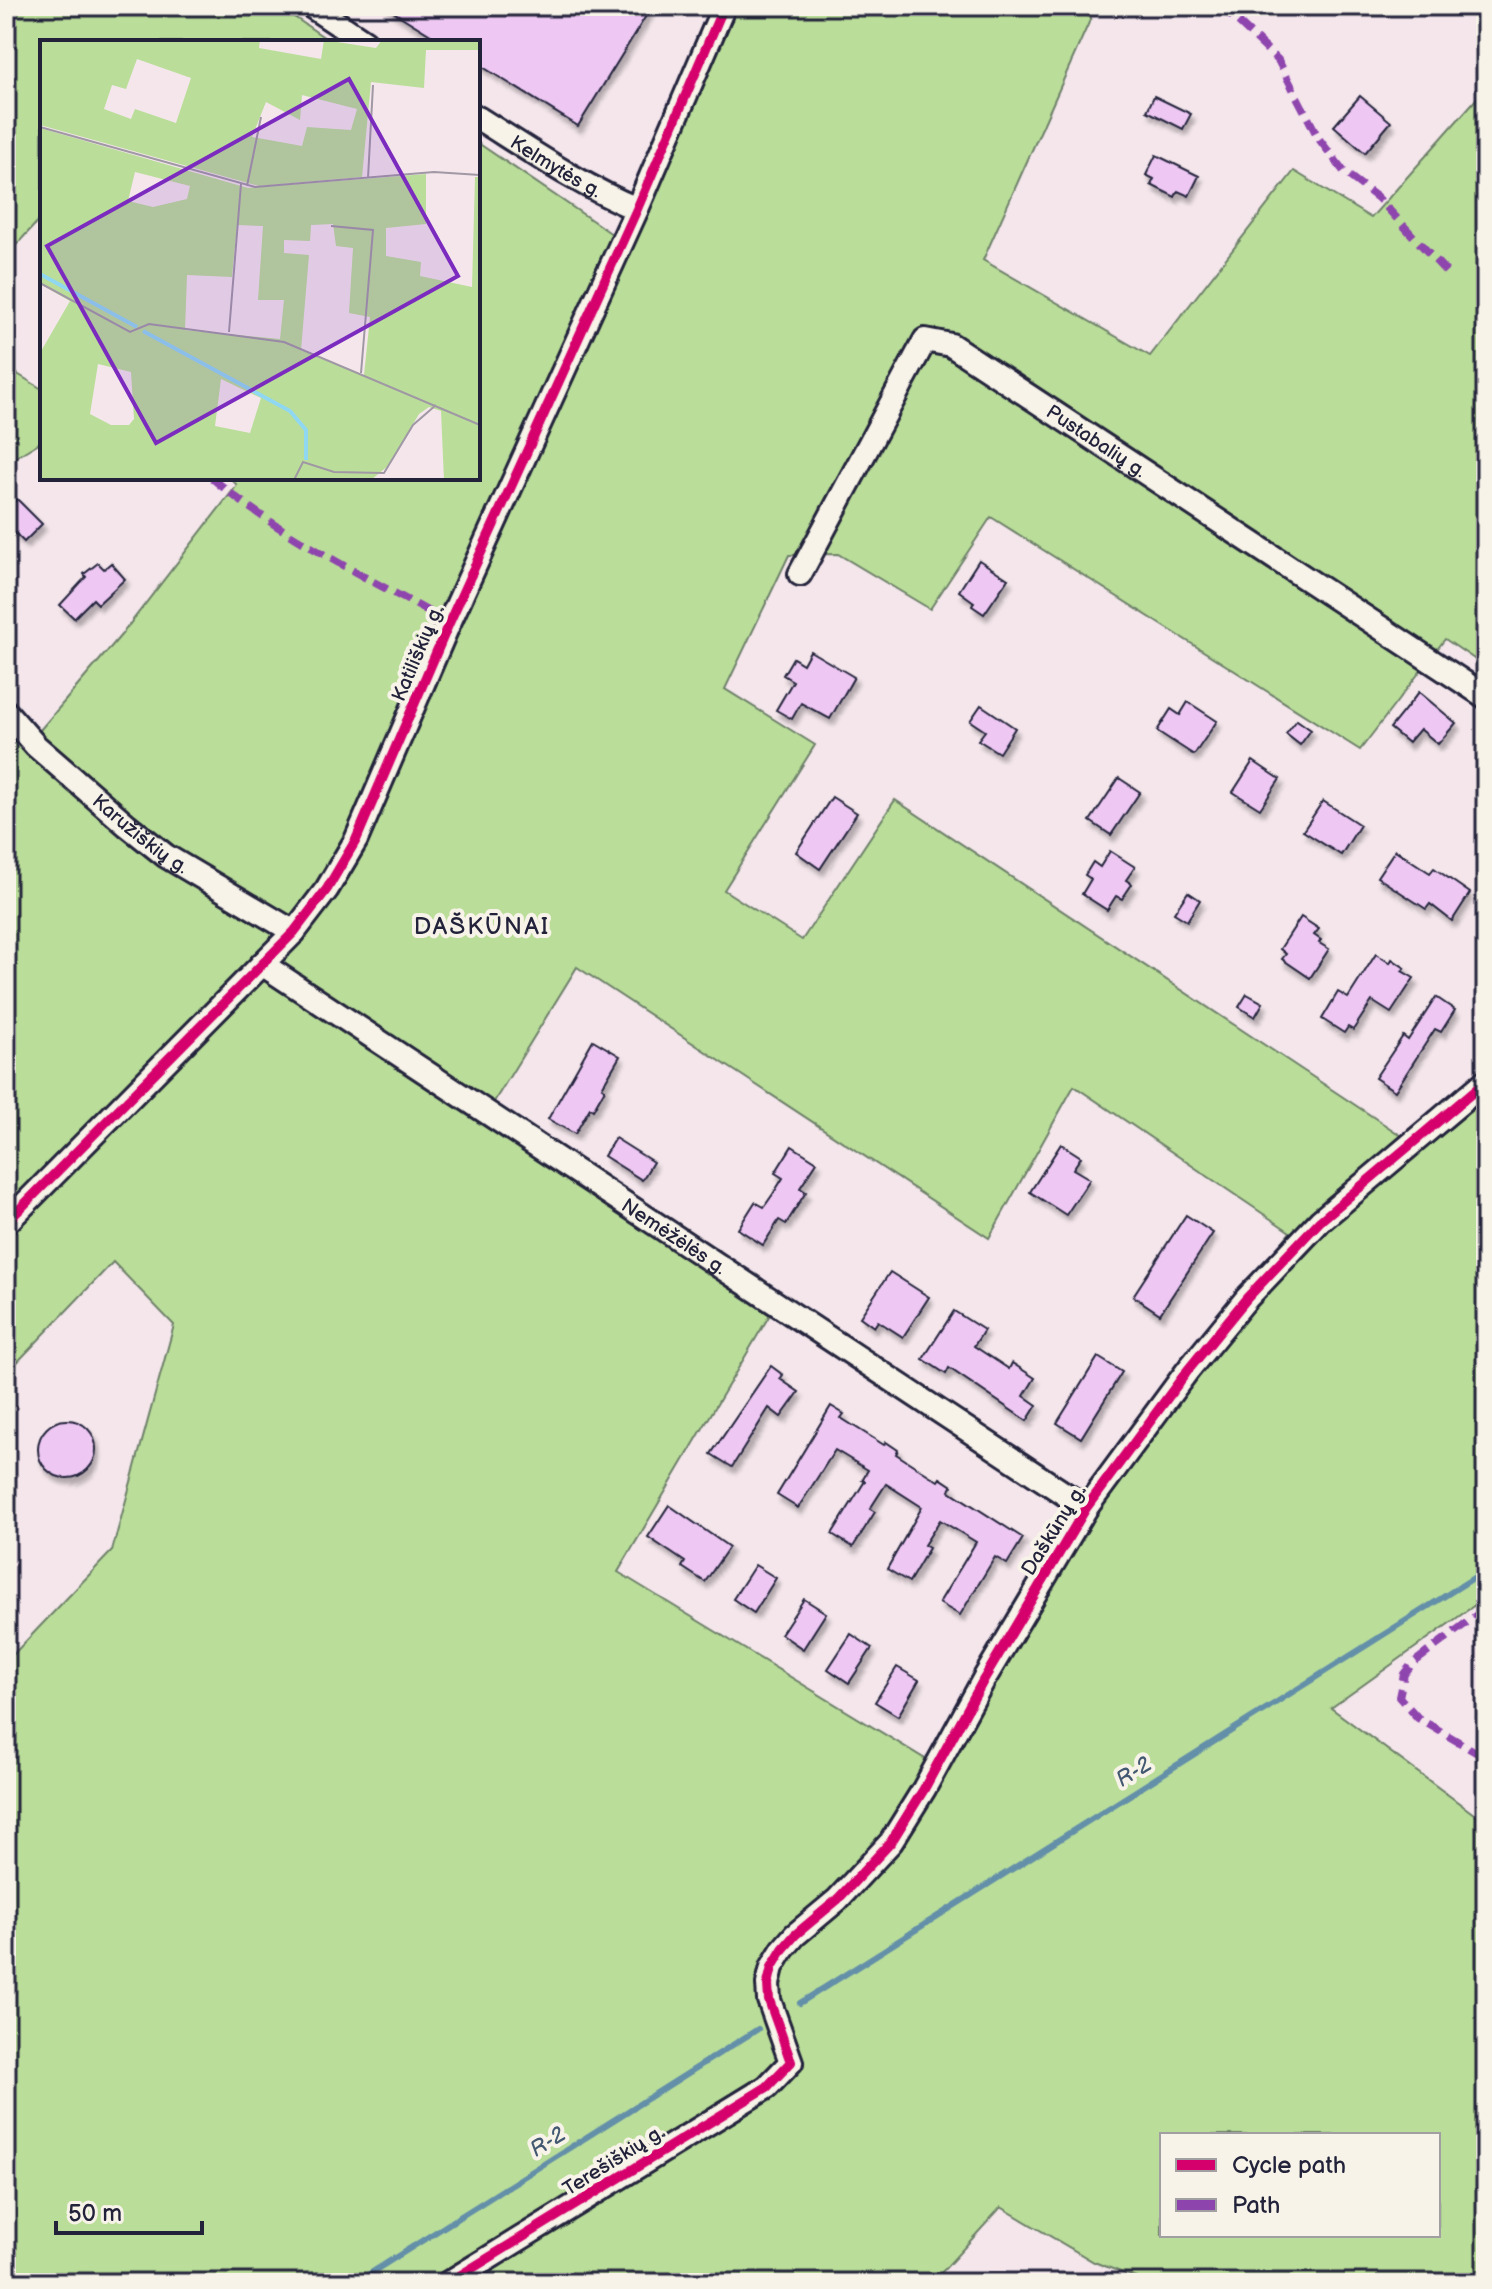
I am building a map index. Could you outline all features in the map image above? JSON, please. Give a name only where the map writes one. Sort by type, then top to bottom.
[{"type":"street","points":[[311,6],[362,40]]},
{"type":"street","name":"Katiliškių g.","points":[[6,1223],[294,932],[327,889],[356,840],[449,623],[637,209],[724,6]]},
{"type":"street","name":"Kelmytės g.","points":[[480,119],[574,177],[637,209]]},
{"type":"street","name":"Pustabalių g.","points":[[800,574],[925,340],[951,345],[1486,697]]},
{"type":"street","name":"Karužiškių g.","points":[[6,712],[36,746],[166,856],[294,932]]},
{"type":"street","name":"Nemėžėlės g.","points":[[262,964],[1086,1508]]},
{"type":"street","name":"Daškūnų g.","points":[[791,2062],[769,2000],[768,1984],[772,1967],[795,1935],[837,1900],[891,1842],[1086,1508],[1188,1370],[1247,1298],[1320,1221],[1486,1081]]},
{"type":"street","name":"Terešiškių g.","points":[[448,2283],[767,2087],[791,2062]]},
{"type":"green space","points":[[6,6],[278,6],[328,40],[40,40],[40,219],[6,256]]},
{"type":"green space","points":[[733,6],[1070,6],[1091,18],[983,260],[1150,356],[1294,171],[1371,218],[1486,88],[1486,667],[1445,639],[1360,750],[991,517],[930,609],[838,554],[789,555],[725,689],[815,745],[724,890],[802,940],[895,800],[1423,1150],[1486,1099],[1486,1597],[1331,1708],[1486,1823],[1486,2283],[1150,2283],[1094,2262],[1001,2207],[932,2283],[6,2283],[6,1662],[112,1551],[174,1325],[113,1262],[6,1374],[6,1240],[305,935],[354,867]],"holes":[[[577,967],[989,1238],[1074,1086],[1290,1232],[1074,1510],[927,1760],[618,1572],[772,1311],[484,1118]]]},
{"type":"green space","points":[[480,144],[615,236],[333,863],[300,911],[6,1208],[6,734],[23,750],[122,634],[237,485],[232,480],[480,480]]},
{"type":"green space","points":[[6,367],[40,388],[40,442],[6,463]]},
{"type":"building","points":[[384,6],[652,6],[578,126],[480,65],[480,40],[439,40]]},
{"type":"building","points":[[1154,96],[1191,114],[1183,129],[1147,111]]},
{"type":"building","points":[[1360,96],[1391,122],[1365,153],[1334,126]]},
{"type":"building","points":[[1156,155],[1199,176],[1189,196],[1178,191],[1175,197],[1151,185],[1154,179],[1146,175]]},
{"type":"building","points":[[17,499],[42,524],[24,542],[6,524],[6,510]]},
{"type":"building","points":[[979,560],[1008,579],[984,614],[959,591]]},
{"type":"building","points":[[98,563],[104,569],[111,563],[125,579],[98,604],[93,599],[74,618],[60,605],[86,577],[84,574]]},
{"type":"building","points":[[810,651],[854,677],[830,719],[801,703],[792,719],[776,710],[793,681],[783,675],[793,658],[803,664]]},
{"type":"building","points":[[1419,692],[1456,723],[1438,744],[1420,729],[1408,743],[1390,728]]},
{"type":"building","points":[[1188,702],[1217,721],[1194,755],[1157,731],[1171,709],[1180,715]]},
{"type":"building","points":[[981,705],[1015,728],[999,753],[978,740],[985,731],[970,721]]},
{"type":"building","points":[[1297,720],[1311,730],[1300,745],[1286,734]]},
{"type":"building","points":[[1253,761],[1280,779],[1260,809],[1233,792]]},
{"type":"building","points":[[1119,778],[1140,792],[1111,835],[1090,821]]},
{"type":"building","points":[[832,797],[857,813],[820,869],[796,852]]},
{"type":"building","points":[[1323,801],[1360,825],[1341,855],[1303,831]]},
{"type":"building","points":[[1395,850],[1430,873],[1434,868],[1470,893],[1452,921],[1430,904],[1426,909],[1377,877]]},
{"type":"building","points":[[1110,851],[1135,867],[1126,880],[1132,884],[1122,899],[1116,896],[1107,910],[1082,894],[1091,879],[1085,875],[1093,862],[1100,867]]},
{"type":"building","points":[[1188,892],[1200,900],[1187,921],[1174,913]]},
{"type":"building","points":[[1301,917],[1319,929],[1314,935],[1321,940],[1319,943],[1329,949],[1310,978],[1282,959],[1286,954],[1280,949]]},
{"type":"building","points":[[1376,954],[1390,963],[1392,959],[1405,968],[1402,971],[1414,978],[1391,1013],[1372,1001],[1353,1030],[1348,1027],[1344,1033],[1322,1019],[1338,992],[1348,998]]},
{"type":"building","points":[[1247,994],[1263,1003],[1255,1017],[1239,1007]]},
{"type":"building","points":[[1436,997],[1455,1010],[1441,1032],[1435,1029],[1395,1091],[1375,1078],[1403,1036],[1408,1040]]},
{"type":"building","points":[[593,1040],[620,1056],[593,1110],[590,1108],[575,1134],[548,1119]]},
{"type":"building","points":[[615,1138],[653,1162],[642,1180],[604,1156]]},
{"type":"building","points":[[1061,1144],[1081,1157],[1073,1169],[1090,1179],[1066,1215],[1030,1192]]},
{"type":"building","points":[[792,1146],[817,1162],[800,1188],[806,1192],[786,1224],[779,1220],[763,1245],[738,1229],[755,1202],[764,1207],[773,1194],[783,1178],[775,1173]]},
{"type":"building","points":[[1186,1215],[1213,1233],[1160,1314],[1133,1296]]},
{"type":"building","points":[[890,1272],[929,1297],[903,1337],[878,1321],[874,1327],[860,1317]]},
{"type":"building","points":[[954,1311],[984,1330],[974,1346],[1009,1369],[1012,1363],[1035,1378],[1024,1396],[1037,1405],[1027,1421],[949,1368],[946,1374],[923,1359]]},
{"type":"building","points":[[1098,1357],[1122,1372],[1081,1438],[1057,1423]]},
{"type":"building","points":[[771,1366],[783,1375],[780,1379],[799,1392],[781,1417],[769,1408],[732,1467],[711,1454]]},
{"type":"building","points":[[831,1406],[844,1414],[841,1418],[884,1445],[886,1442],[898,1450],[896,1454],[938,1481],[940,1478],[952,1486],[950,1491],[1023,1538],[1007,1564],[995,1557],[960,1615],[939,1603],[976,1542],[940,1520],[924,1545],[929,1548],[909,1582],[887,1569],[922,1507],[886,1484],[870,1509],[875,1512],[853,1547],[832,1534],[865,1481],[862,1480],[868,1470],[835,1450],[798,1508],[777,1495]]},
{"type":"building","points":[[67,1420],[78,1422],[87,1429],[94,1438],[94,1460],[87,1469],[78,1476],[67,1478],[56,1476],[47,1469],[40,1460],[38,1449],[40,1438],[47,1429],[56,1422]]},
{"type":"building","points":[[669,1505],[729,1547],[705,1582],[682,1567],[685,1562],[648,1537]]},
{"type":"building","points":[[755,1565],[776,1578],[754,1613],[733,1599]]},
{"type":"building","points":[[804,1599],[826,1613],[803,1649],[781,1634]]},
{"type":"building","points":[[851,1634],[872,1648],[849,1683],[828,1669]]},
{"type":"building","points":[[897,1667],[919,1680],[898,1716],[875,1702]]},
{"type":"waterway","name":"R-2","points":[[800,2003],[1486,1570]]},
{"type":"waterway","name":"R-2","points":[[355,2283],[758,2029]]},
{"type":"marked path","points":[[1221,6],[1278,60],[1319,139],[1345,173],[1378,198],[1450,276]]},
{"type":"marked path","points":[[214,480],[267,520],[449,623]]},
{"type":"marked path","points":[[1486,1608],[1412,1664],[1404,1674],[1399,1697],[1418,1718],[1486,1758]]},
{"type":"cycle path","points":[[6,1223],[294,932],[327,889],[356,840],[449,623],[637,209],[724,6]]},
{"type":"cycle path","points":[[448,2283],[767,2087],[791,2062],[769,2000],[768,1984],[772,1967],[795,1935],[837,1900],[891,1842],[1086,1508],[1188,1370],[1247,1298],[1320,1221],[1486,1081]]},
{"type":"district","name":"DAŠKŪNAI","points":[[482,926]]}]
